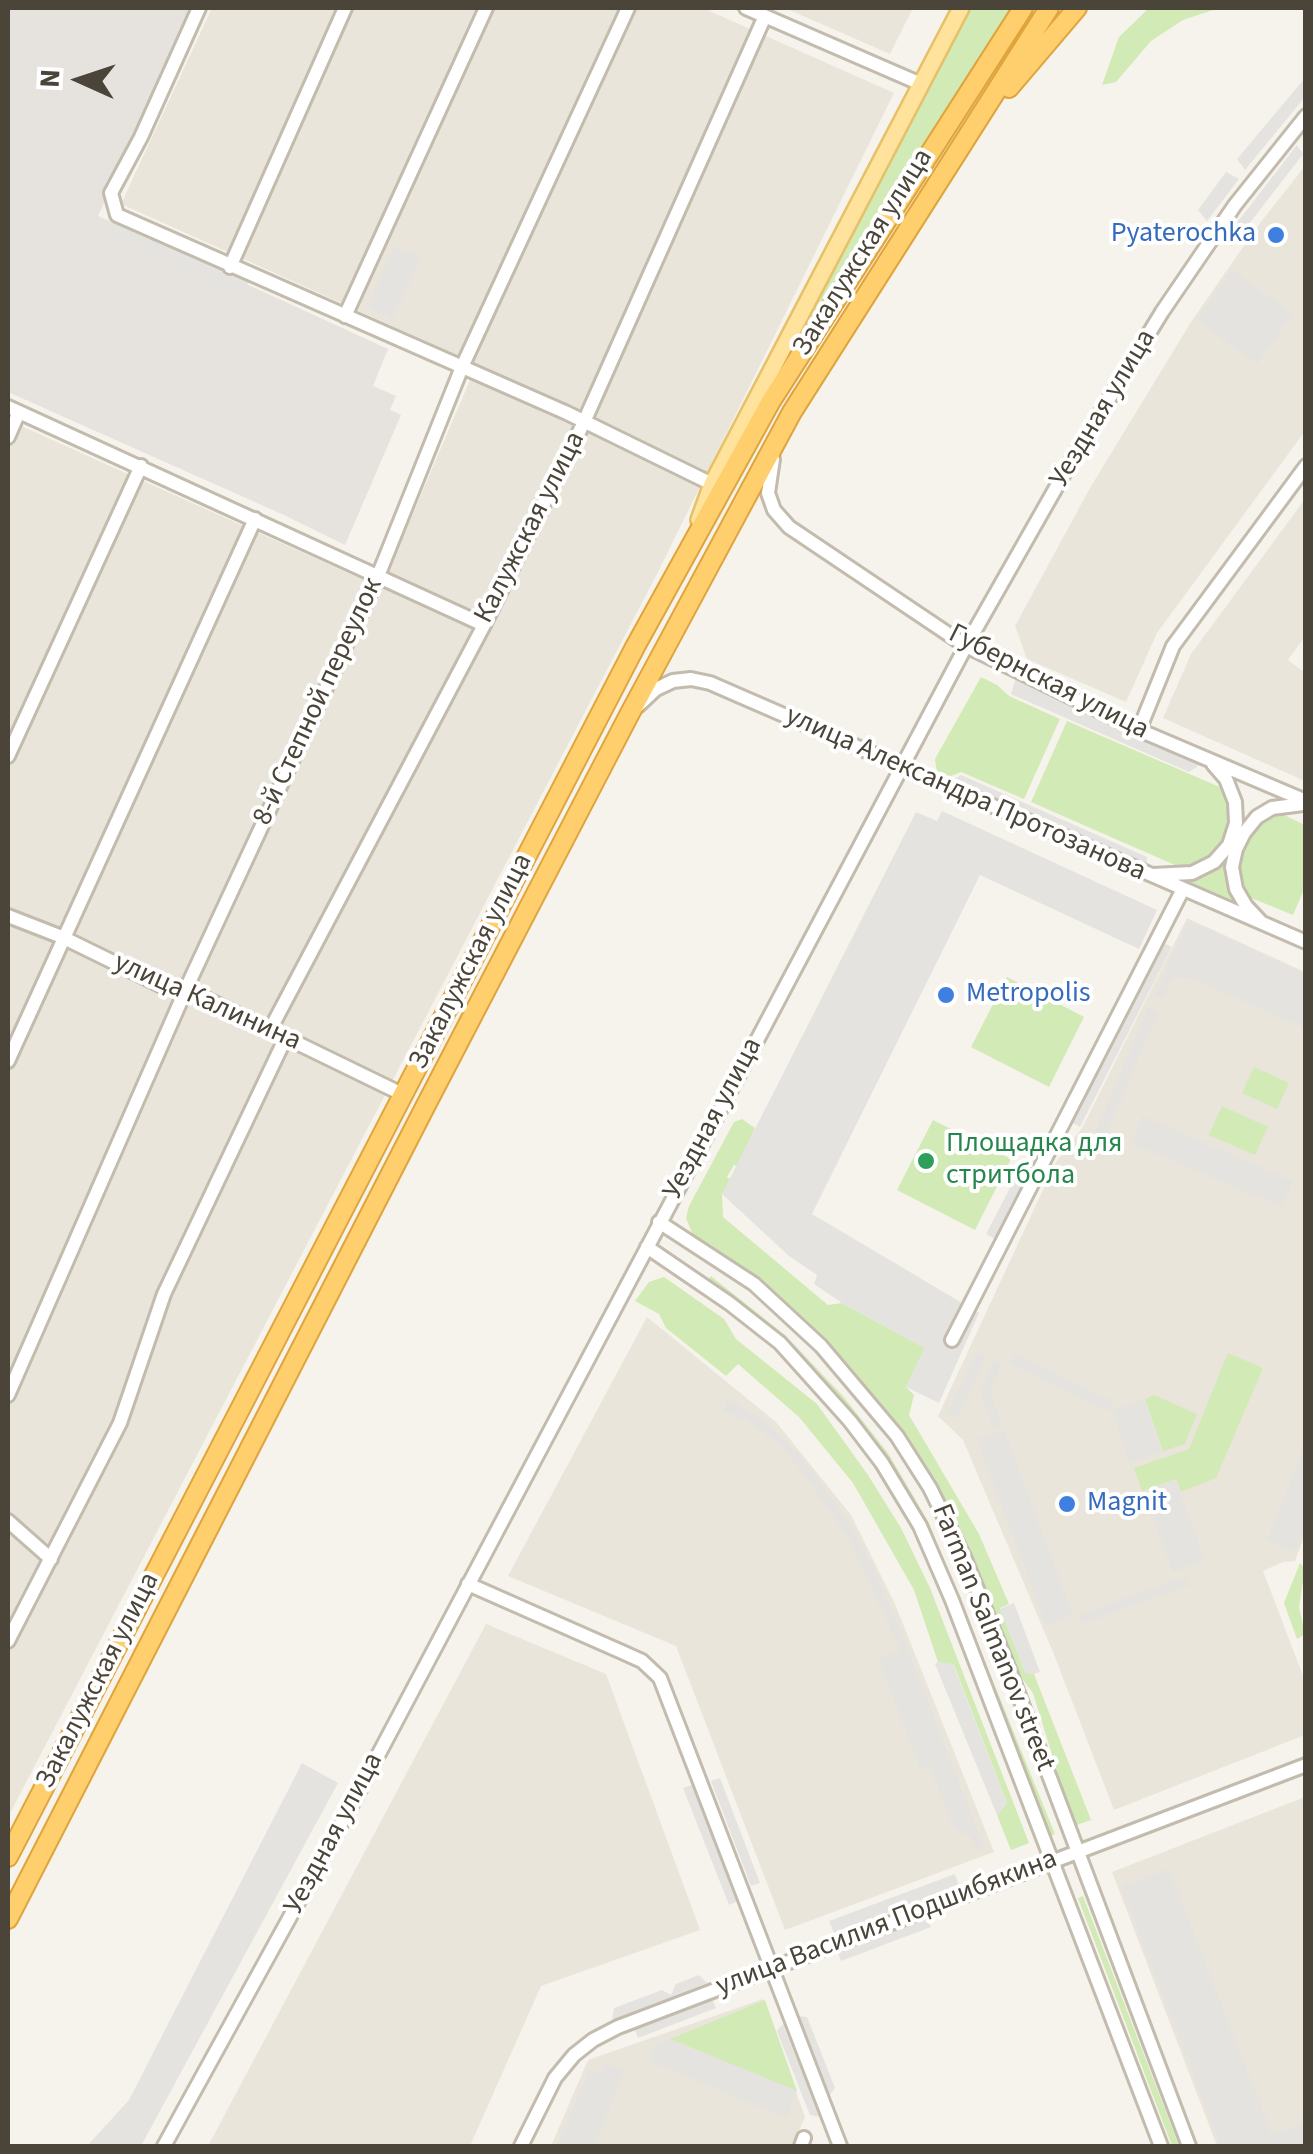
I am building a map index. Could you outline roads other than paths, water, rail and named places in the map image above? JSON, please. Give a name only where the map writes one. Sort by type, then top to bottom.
[{"type":"highway","name":"Закалужская улица","points":[[8,1857],[689,550],[771,400],[1023,8]]},
{"type":"highway","points":[[8,1919],[629,714],[780,435],[847,322],[1049,8]]},
{"type":"highway","points":[[969,134],[1076,8]]},
{"type":"main road","points":[[689,550],[712,484],[961,8]]},
{"type":"street","points":[[198,8],[111,193],[117,214],[584,422],[712,484]]},
{"type":"street","points":[[230,267],[345,8]]},
{"type":"street","points":[[345,316],[486,8]]},
{"type":"street","name":"8-й Степной переулок","points":[[8,1395],[186,989],[378,576],[462,367],[628,8]]},
{"type":"street","points":[[746,8],[922,84]]},
{"type":"street","name":"Калужская улица","points":[[270,1028],[484,624],[584,422],[765,16]]},
{"type":"street","name":"Уездная улица","points":[[164,2146],[356,1796],[966,646],[1153,327],[1235,206],[1306,116]]},
{"type":"street","points":[[8,437],[13,410],[484,624]]},
{"type":"street","name":"Губернская улица","points":[[780,435],[768,493],[774,510],[790,527],[966,646],[1139,730],[1306,803]]},
{"type":"street","points":[[8,756],[140,466]]},
{"type":"street","points":[[1139,730],[1173,646],[1306,466]]},
{"type":"street","points":[[8,1061],[255,519]]},
{"type":"street","name":"улица Александра Протозанова","points":[[629,714],[656,689],[674,681],[710,683],[1306,942]]},
{"type":"street","points":[[1146,874],[1192,873],[1214,862],[1229,844],[1236,823],[1235,802],[1226,779],[1209,760]]},
{"type":"street","points":[[1265,925],[1236,889],[1232,867],[1236,849],[1257,817],[1272,808],[1306,803]]},
{"type":"street","points":[[952,1340],[1182,891]]},
{"type":"street","name":"улица Калинина","points":[[8,916],[162,986],[186,989],[404,1095]]},
{"type":"street","points":[[8,1641],[120,1423],[164,1294],[286,1036]]},
{"type":"street","name":"Farman Salmanov street","points":[[660,1222],[754,1284],[821,1346],[897,1436],[930,1488],[965,1559],[1190,2146]]},
{"type":"street","name":"Farman Salmanov street","points":[[646,1247],[780,1342],[831,1397],[882,1463],[920,1526],[1162,2146]]},
{"type":"street","points":[[8,1521],[50,1559]]},
{"type":"street","points":[[468,1584],[622,1652],[653,1669],[660,1678],[840,2146]]},
{"type":"street","name":"улица Василия Подшибякина","points":[[521,2146],[555,2078],[593,2040],[772,1967],[1306,1765]]},
{"type":"place","name":"Pyaterochka","points":[[1276,235]]},
{"type":"place","name":"Metropolis","points":[[946,995]]},
{"type":"place","name":"Площадка для стритбола","points":[[926,1161]]},
{"type":"place","name":"Magnit","points":[[1067,1504]]}]
